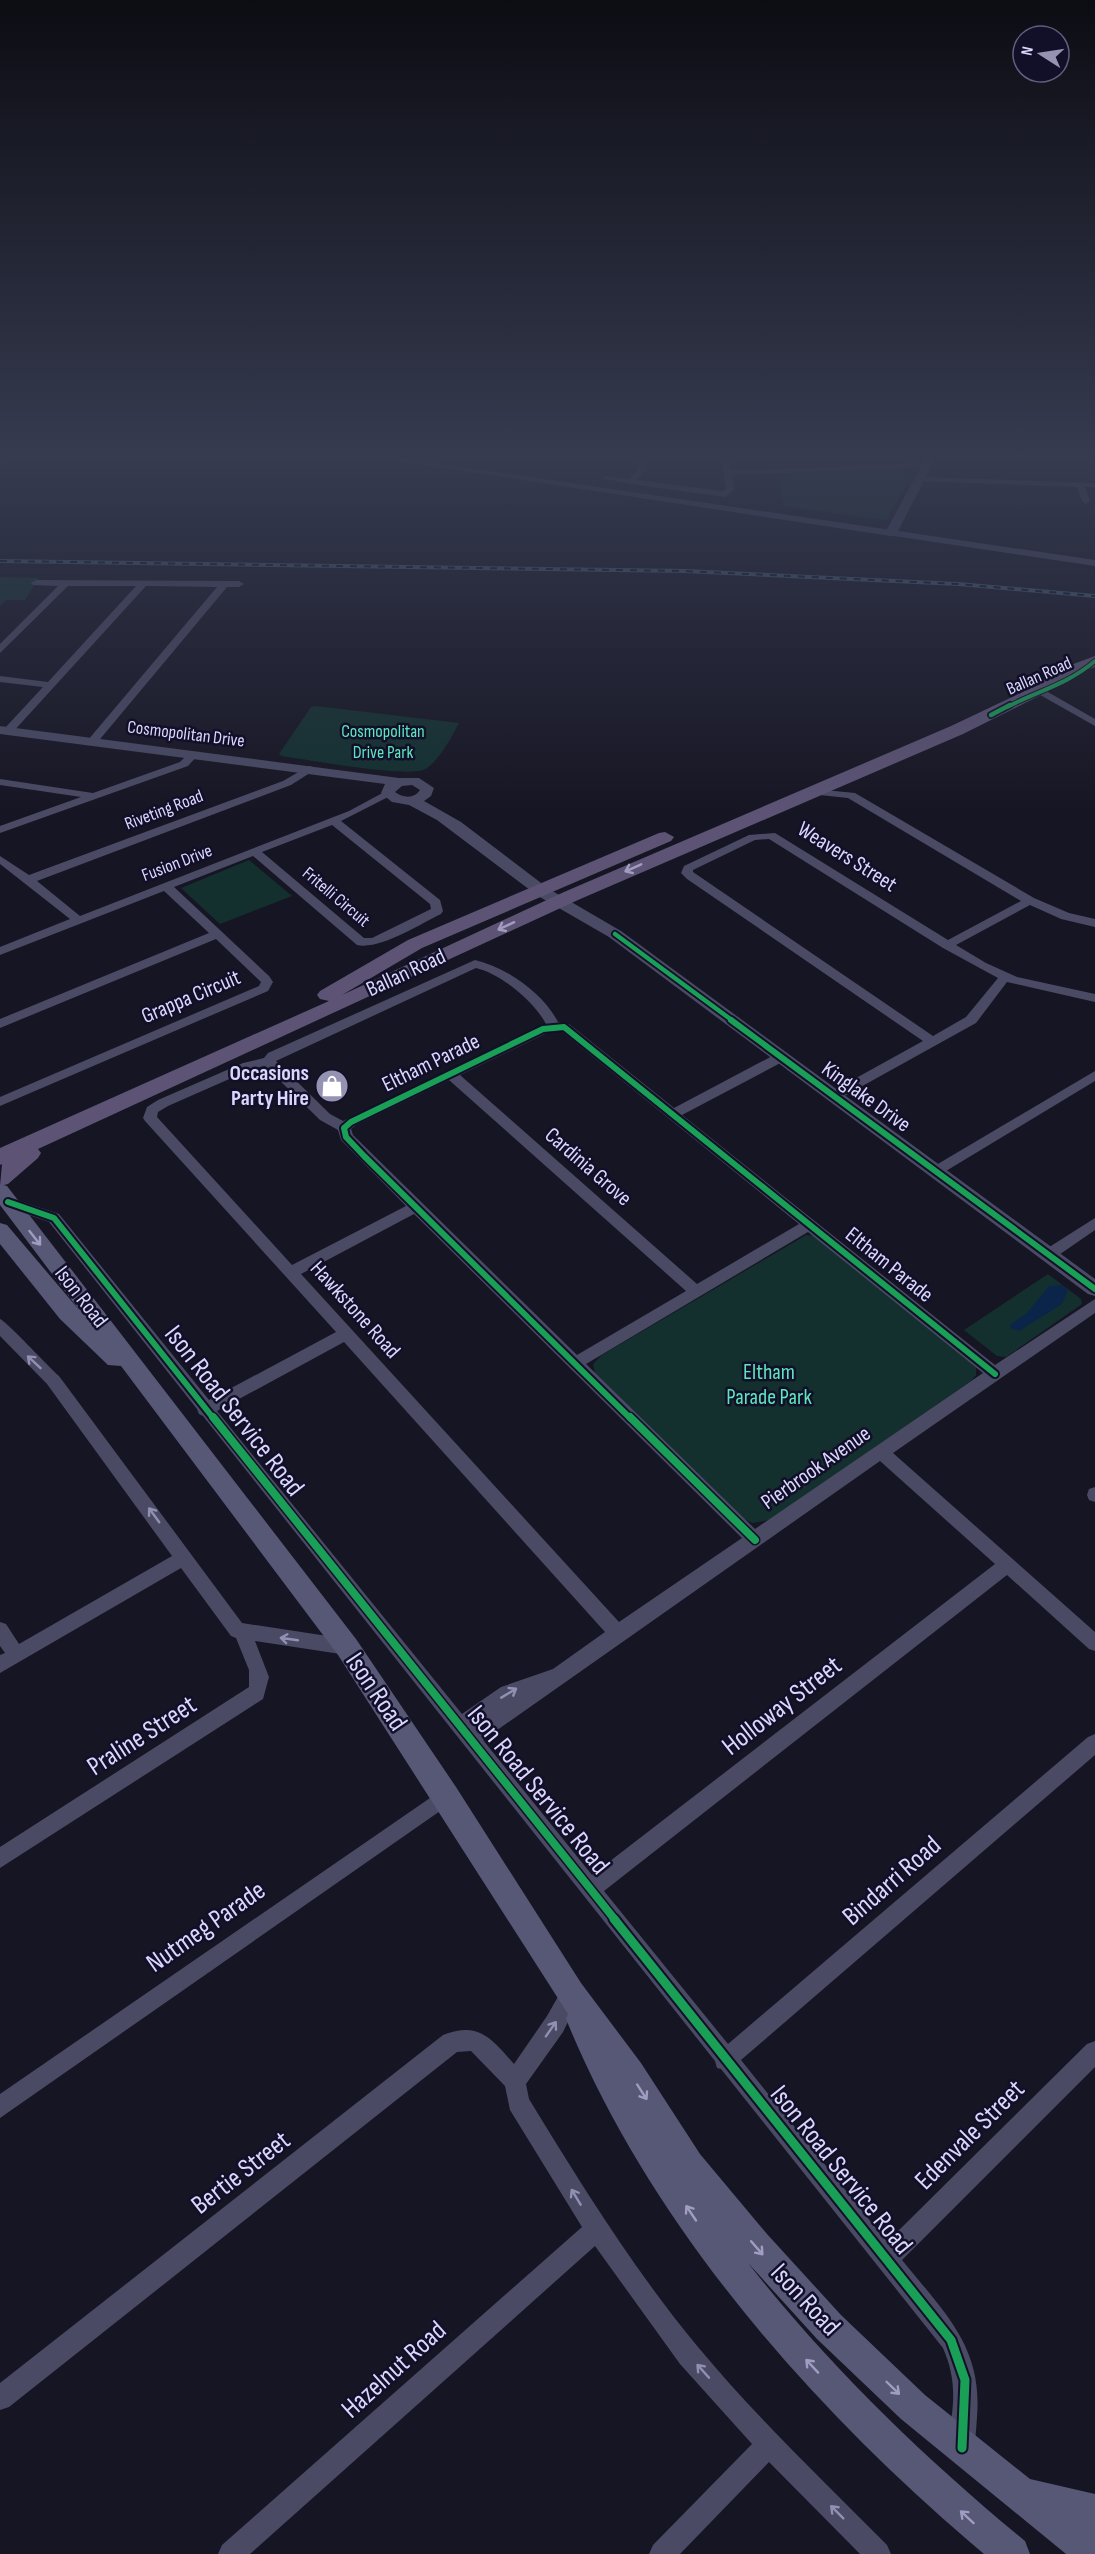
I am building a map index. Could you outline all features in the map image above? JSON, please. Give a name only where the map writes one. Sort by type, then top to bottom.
[{"type":"main road","name":"Ballan Road","points":[[2,1144],[69,1126],[301,1022],[676,833],[814,792],[957,730],[1034,693],[1052,689],[1086,671],[1092,662]]},
{"type":"main road","name":"Ballan Road","points":[[2,1144],[257,1032],[416,944],[555,893]]},
{"type":"main road","points":[[0,1178],[20,1160],[69,1126]]},
{"type":"main road","name":"Ison Road","points":[[4,1196],[346,1647],[446,1796],[571,1993],[630,2074],[690,2165],[755,2246],[829,2327],[913,2407],[1095,2554]]},
{"type":"main road","name":"Ison Road","points":[[0,1230],[68,1313],[163,1403]]},
{"type":"main road","name":"Ison Road","points":[[571,1993],[597,2062],[642,2137],[693,2217],[758,2303],[808,2364],[897,2452],[975,2524],[1012,2554]]},
{"type":"main road","points":[[1017,2493],[1095,2512]]},
{"type":"street","points":[[36,583],[239,584]]},
{"type":"street","points":[[0,650],[66,583]]},
{"type":"street","points":[[4,730],[50,685],[143,584]]},
{"type":"street","points":[[92,742],[224,584]]},
{"type":"street","points":[[181,636],[194,638]]},
{"type":"street","points":[[163,658],[176,659]]},
{"type":"street","points":[[0,679],[50,685]]},
{"type":"street","points":[[135,691],[148,692]]},
{"type":"street","points":[[1034,693],[1095,723]]},
{"type":"street","name":"Cosmopolitan Drive","points":[[4,730],[309,769],[368,779],[440,813],[521,877],[555,893]]},
{"type":"street","points":[[0,830],[184,764],[193,755]]},
{"type":"street","name":"Riveting Road","points":[[28,880],[287,783],[309,769]]},
{"type":"street","points":[[851,776],[847,782],[851,795]]},
{"type":"street","points":[[0,782],[96,797]]},
{"type":"street","points":[[422,783],[427,788],[426,794],[397,793],[422,783]]},
{"type":"street","points":[[814,792],[851,795],[1030,901],[1065,916],[1095,924]]},
{"type":"street","name":"Fusion Drive","points":[[0,951],[334,821],[397,793]]},
{"type":"street","name":"Cosmopolitan Drive","points":[[426,794],[440,813]]},
{"type":"street","name":"Fritelli Circuit","points":[[255,852],[361,942],[374,941],[437,910],[436,903],[334,821]]},
{"type":"street","name":"Weavers Street","points":[[932,1041],[691,877],[687,871],[692,865],[753,837],[771,835],[947,945],[1005,977],[1095,998]]},
{"type":"street","name":"Cosmopolitan Drive","points":[[481,844],[520,864],[555,893]]},
{"type":"street","points":[[0,859],[78,921]]},
{"type":"street","name":"Grappa Circuit","points":[[0,1102],[264,988],[267,982],[265,979],[166,886]]},
{"type":"street","name":"Kinglake Drive","points":[[555,893],[591,923],[615,934],[1095,1289]]},
{"type":"street","points":[[947,945],[1030,901]]},
{"type":"street","points":[[0,1024],[218,934]]},
{"type":"street","points":[[553,1026],[547,1012],[496,970],[483,964],[475,964],[285,1048],[269,1061],[273,1068],[325,1117],[344,1128],[344,1134],[351,1143],[754,1540]]},
{"type":"street","points":[[834,1096],[971,1020],[1005,977]]},
{"type":"street","name":"Eltham Parade","points":[[344,1128],[351,1122],[553,1026],[572,1032],[995,1374]]},
{"type":"street","points":[[674,1114],[781,1057]]},
{"type":"street","name":"Hawkstone Road","points":[[269,1061],[248,1066],[163,1103],[150,1114],[153,1122],[618,1633]]},
{"type":"street","name":"Cardinia Grove","points":[[451,1074],[697,1292]]},
{"type":"street","points":[[936,1171],[1095,1075]]},
{"type":"street","name":"Ison Road Service Road","points":[[4,1196],[54,1218],[205,1410],[951,2340],[963,2362],[967,2380],[962,2448]]},
{"type":"street","points":[[290,1273],[416,1207]]},
{"type":"street","points":[[1048,1255],[1095,1223]]},
{"type":"street","points":[[576,1363],[810,1224]]},
{"type":"street","name":"Pierbrook Avenue","points":[[465,1733],[565,1672],[618,1633],[1095,1305]]},
{"type":"street","points":[[0,1325],[18,1347],[53,1380],[230,1623],[244,1633],[346,1647]]},
{"type":"street","points":[[205,1410],[346,1334]]},
{"type":"street","points":[[881,1452],[1095,1643]]},
{"type":"street","points":[[0,1630],[8,1660],[184,1557]]},
{"type":"street","name":"Holloway Street","points":[[590,1889],[1007,1565]]},
{"type":"street","name":"Praline Street","points":[[0,1858],[256,1693],[262,1684],[261,1675],[246,1645],[244,1633]]},
{"type":"street","name":"Bindarri Road","points":[[725,2060],[1095,1743]]},
{"type":"street","name":"Nutmeg Parade","points":[[0,2107],[446,1796]]},
{"type":"street","points":[[571,1993],[555,2024],[515,2080],[518,2102],[596,2230],[690,2356],[770,2444],[878,2554]]},
{"type":"street","name":"Bertie Street","points":[[0,2398],[451,2043],[460,2038],[472,2038],[480,2043],[502,2069],[515,2080]]},
{"type":"street","name":"Edenvale Street","points":[[887,2260],[900,2244],[1095,2052]]},
{"type":"street","name":"Hazelnut Road","points":[[231,2554],[596,2230]]},
{"type":"street","points":[[662,2554],[770,2444]]},
{"type":"green space","points":[[0,577],[39,578],[25,600],[6,600],[0,606]]},
{"type":"green space","name":"Cosmopolitan Drive Park","points":[[311,707],[459,723],[434,762],[423,770],[412,772],[376,770],[279,754]]},
{"type":"green space","points":[[249,860],[292,896],[220,924],[181,888]]},
{"type":"green space","name":"Eltham Parade Park","points":[[806,1235],[815,1236],[976,1367],[976,1375],[971,1381],[769,1520],[752,1523],[741,1517],[595,1373],[593,1364],[602,1355]]},
{"type":"green space","points":[[1048,1274],[1081,1299],[1082,1304],[1006,1357],[997,1356],[964,1330]]},
{"type":"water","points":[[1062,1285],[1068,1290],[1062,1304],[1019,1331],[1010,1328],[1011,1324],[1027,1313],[1049,1286]]},
{"type":"railway","points":[[794,576],[958,584],[1095,596]]},
{"type":"cycle path","points":[[991,715],[1039,690],[1052,689],[1077,676],[1095,661]]},
{"type":"cycle path","points":[[615,934],[1095,1289]]},
{"type":"cycle path","points":[[755,1540],[364,1156],[346,1137],[344,1128],[351,1122],[543,1029],[553,1026],[564,1027],[995,1374]]},
{"type":"cycle path","points":[[8,1202],[54,1218],[951,2340],[965,2380],[966,2404],[962,2448]]},
{"type":"place","name":"Occasions Party Hire","points":[[332,1086]]}]
